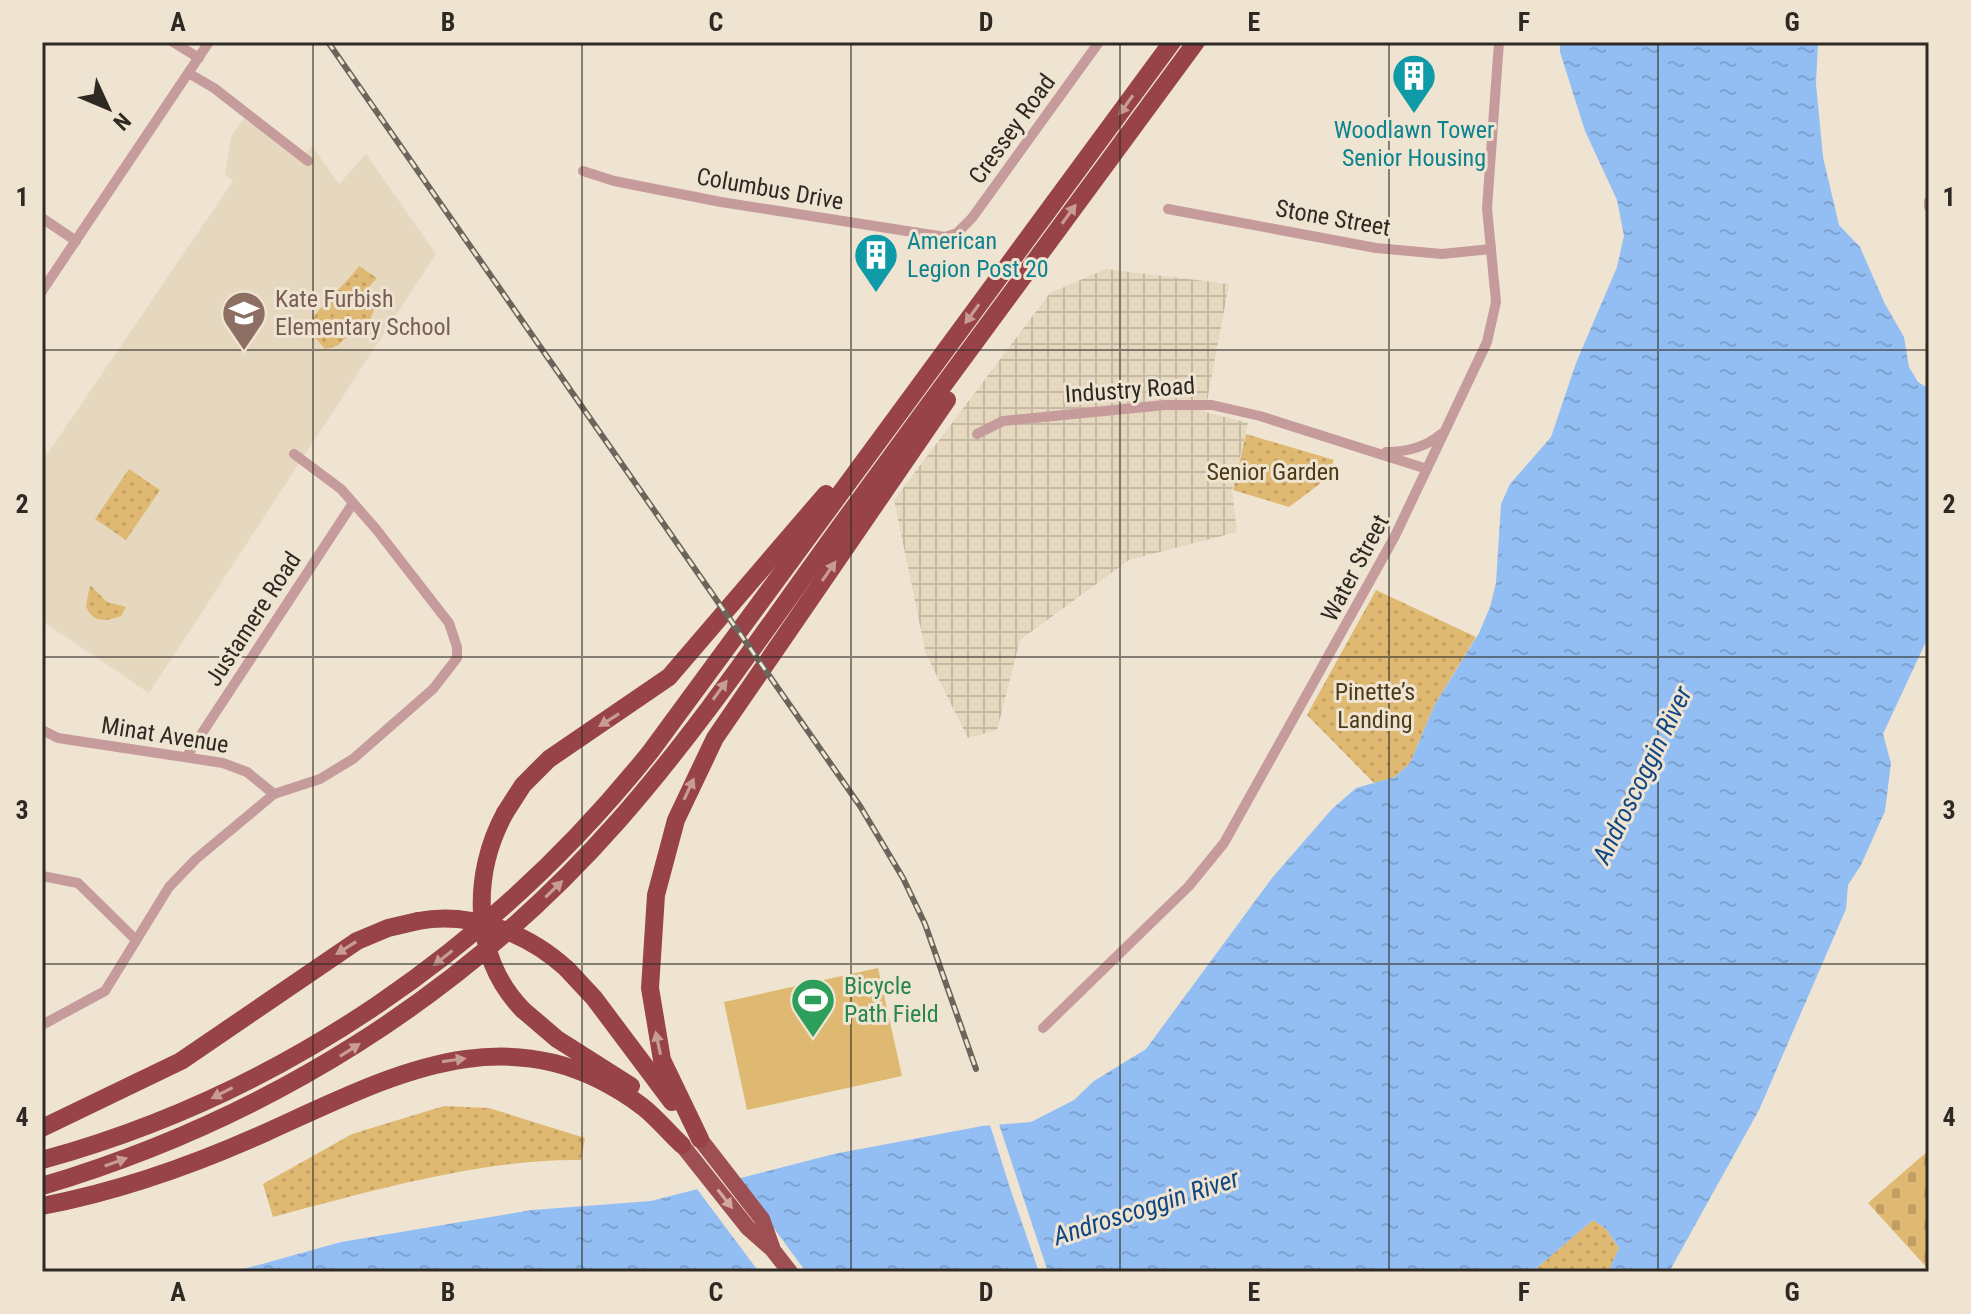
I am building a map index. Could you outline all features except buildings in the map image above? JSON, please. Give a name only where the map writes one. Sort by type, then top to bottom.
[{"type":"highway","points":[[42,1160],[172,1115],[282,1063],[386,1001],[461,943],[543,872],[625,783],[1172,42]]},
{"type":"highway","points":[[42,1186],[195,1131],[307,1076],[408,1012],[504,936],[564,879],[647,787],[1196,42]]},
{"type":"highway","points":[[691,1142],[662,1060],[650,988],[656,895],[676,820],[715,738],[966,373],[990,323]]},
{"type":"highway","points":[[790,1272],[772,1249],[762,1219],[648,1099],[557,1039],[523,1010],[495,969],[483,925],[481,888],[485,864],[505,813],[523,785],[549,759],[669,677],[836,483],[859,467]]},
{"type":"highway","points":[[42,1128],[181,1061],[357,941],[388,928],[418,921],[451,919],[496,927],[538,947],[567,969],[594,998],[691,1142]]},
{"type":"highway","points":[[42,1206],[149,1180],[232,1148],[398,1073],[459,1059],[516,1057],[583,1074],[646,1110],[691,1142]]},
{"type":"street","points":[[173,42],[199,58]]},
{"type":"street","points":[[42,291],[209,42]]},
{"type":"street","name":"Cressey Road","points":[[952,234],[972,218],[1099,42]]},
{"type":"street","name":"Water Street","points":[[1043,1028],[1189,886],[1224,843],[1348,624],[1480,361],[1493,323],[1495,279],[1487,186],[1499,42]]},
{"type":"street","points":[[190,74],[214,88],[308,161]]},
{"type":"street","name":"Columbus Drive","points":[[583,171],[614,181],[780,213],[933,237],[952,234]]},
{"type":"street","points":[[1929,201],[1929,207]]},
{"type":"street","name":"Stone Street","points":[[1168,209],[1376,248],[1442,254],[1491,249]]},
{"type":"street","points":[[42,218],[76,241]]},
{"type":"street","name":"Industry Road","points":[[977,434],[1003,421],[1191,404],[1260,416],[1427,469]]},
{"type":"street","name":"Industry Road","points":[[1379,452],[1412,450],[1429,443],[1446,430]]},
{"type":"street","points":[[42,1025],[105,991],[182,872],[274,794],[320,779],[353,759],[433,689],[457,658],[457,647],[449,623],[353,503],[330,480],[294,454]]},
{"type":"street","name":"Justamere Road","points":[[187,756],[353,503]]},
{"type":"street","name":"Minat Avenue","points":[[42,730],[58,738],[187,756],[235,767],[274,794]]},
{"type":"street","points":[[42,876],[78,883],[136,940]]},
{"type":"shaded area","name":"Kate Furbish Elementary School","points":[[244,118],[301,158],[312,146],[339,184],[366,154],[436,254],[149,693],[42,621],[42,449],[48,453],[233,181],[225,175],[231,137]]},
{"type":"shaded area","points":[[1106,269],[1229,284],[1205,412],[1248,423],[1232,490],[1237,532],[1129,560],[1020,640],[997,730],[968,738],[926,654],[894,500],[1050,293]]},
{"type":"green space","points":[[359,266],[377,278],[368,288],[376,304],[365,334],[350,334],[337,346],[325,349],[307,328]]},
{"type":"green space","name":"Senior Garden","points":[[1246,434],[1334,460],[1325,480],[1289,507],[1233,490]]},
{"type":"green space","points":[[129,469],[160,490],[126,540],[95,519]]},
{"type":"green space","points":[[90,585],[107,602],[126,607],[121,616],[105,620],[92,616],[86,606]]},
{"type":"green space","name":"Pinette’s Landing","points":[[1376,590],[1476,637],[1435,704],[1410,763],[1395,777],[1374,783],[1307,715]]},
{"type":"green space","name":"Bicycle Path Field","points":[[878,968],[902,1076],[747,1110],[724,1002]]},
{"type":"green space","points":[[444,1106],[489,1108],[585,1138],[581,1160],[506,1165],[427,1178],[273,1217],[263,1184],[352,1134]]},
{"type":"green space","points":[[1929,1150],[1929,1270],[1868,1203]]},
{"type":"green space","points":[[1593,1220],[1606,1229],[1619,1248],[1608,1272],[1532,1272]]},
{"type":"water","name":"Androscoggin River","points":[[1560,42],[1818,42],[1816,84],[1823,157],[1839,225],[1860,247],[1885,304],[1904,337],[1909,367],[1918,382],[1929,389],[1926,507],[1929,635],[1883,734],[1891,763],[1885,811],[1861,865],[1848,885],[1846,909],[1759,1110],[1669,1272],[1608,1272],[1619,1248],[1606,1229],[1593,1220],[1532,1272],[233,1272],[341,1242],[532,1210],[651,1201],[834,1154],[982,1126],[1031,1122],[1074,1100],[1094,1081],[1146,1049],[1272,878],[1332,809],[1356,788],[1395,777],[1410,763],[1435,704],[1479,633],[1490,607],[1496,583],[1501,504],[1510,484],[1551,437],[1576,363],[1617,267],[1624,236],[1617,200],[1585,131],[1560,52]]},
{"type":"pier","points":[[998,1121],[1048,1272],[1039,1272],[1012,1194],[989,1122]]},
{"type":"pier","points":[[735,1175],[806,1272],[759,1272],[694,1185]]},
{"type":"railway","points":[[328,42],[860,806],[903,878],[925,924],[976,1069]]},
{"type":"place","name":"Woodlawn Tower Senior Housing","points":[[1414,115]]},
{"type":"place","name":"American Legion Post 20","points":[[876,294]]},
{"type":"place","name":"Kate Furbish Elementary School","points":[[244,352]]},
{"type":"place","name":"Bicycle Path Field","points":[[813,1039]]}]
